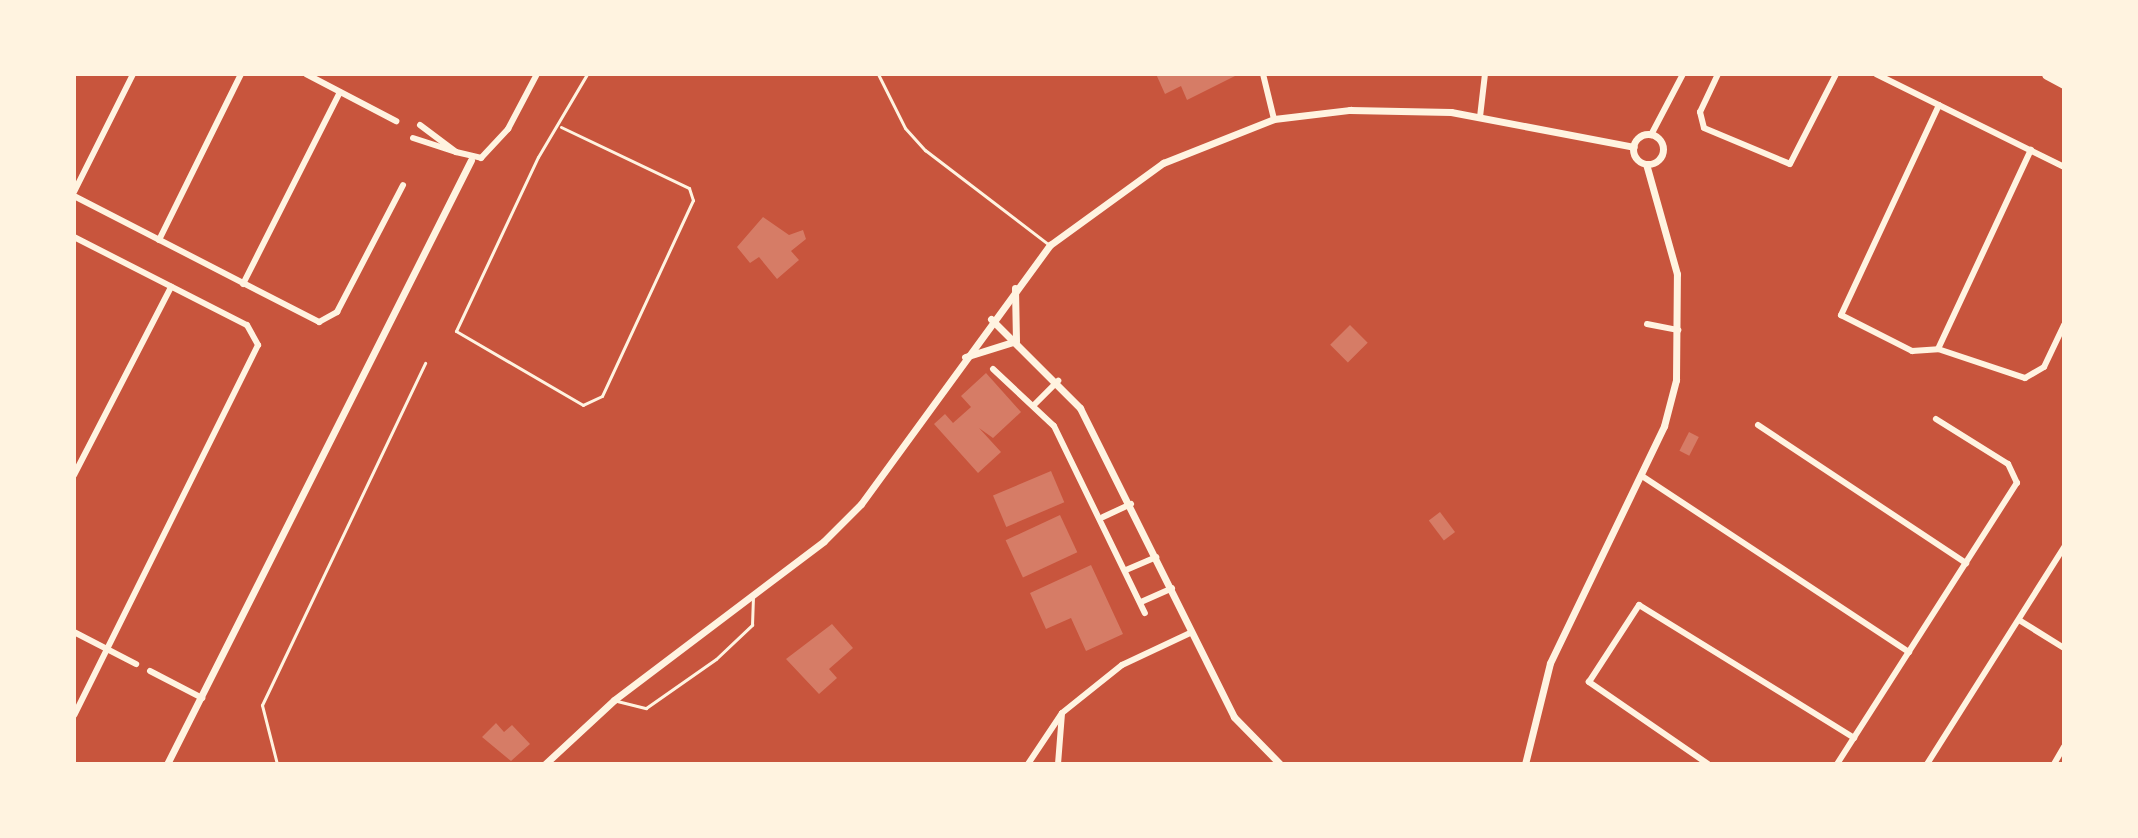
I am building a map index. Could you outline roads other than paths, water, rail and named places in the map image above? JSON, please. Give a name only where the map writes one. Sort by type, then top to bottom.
[{"type":"highway","points":[[2047,74],[2064,83]]},
{"type":"street","points":[[133,74],[74,194],[243,284],[326,321],[403,185]]},
{"type":"street","points":[[159,240],[241,74]]},
{"type":"street","points":[[306,74],[396,121]]},
{"type":"street","points":[[167,764],[471,160],[498,144],[537,74]]},
{"type":"street","points":[[1263,74],[1274,119]]},
{"type":"street","points":[[1480,117],[1485,74]]},
{"type":"street","points":[[1634,147],[1651,135],[1683,74]]},
{"type":"street","points":[[1718,74],[1700,122],[1744,147],[1790,164],[1836,74]]},
{"type":"street","points":[[1876,74],[2064,167]]},
{"type":"street","points":[[243,284],[340,92]]},
{"type":"street","points":[[1939,105],[1841,306],[1847,323],[1912,351],[1938,349],[2025,378],[2044,367],[2064,325]]},
{"type":"street","points":[[545,764],[614,700],[753,596],[861,504],[1015,286],[1050,245],[1097,204],[1163,163],[1274,119],[1350,110],[1480,117],[1634,147],[1646,164],[1677,274],[1680,330],[1664,426],[1550,663],[1525,764]]},
{"type":"street","points":[[420,125],[471,160]]},
{"type":"street","points":[[1646,164],[1663,152],[1651,135]]},
{"type":"street","points":[[413,138],[456,152]]},
{"type":"street","points":[[1938,349],[2031,150]]},
{"type":"street","points":[[74,715],[256,354],[257,336],[171,287],[75,239]]},
{"type":"street","points":[[1015,286],[1016,341]]},
{"type":"street","points":[[74,475],[171,287]]},
{"type":"street","points":[[991,319],[1058,381],[1131,504],[1234,717],[1280,764]]},
{"type":"street","points":[[1647,324],[1680,330]]},
{"type":"street","points":[[963,358],[1016,341]]},
{"type":"street","points":[[993,369],[1035,404],[1103,517],[1145,613]]},
{"type":"street","points":[[1035,404],[1058,381]]},
{"type":"street","points":[[1837,764],[2017,483],[2008,464],[1936,419]]},
{"type":"street","points":[[1758,425],[1966,563]]},
{"type":"street","points":[[1642,476],[1909,652]]},
{"type":"street","points":[[1103,517],[1131,504]]},
{"type":"street","points":[[1927,764],[2064,547]]},
{"type":"street","points":[[1126,570],[1157,557]]},
{"type":"street","points":[[1141,602],[1172,588]]},
{"type":"street","points":[[1708,764],[1589,682],[1633,608],[1645,605],[1854,738]]},
{"type":"street","points":[[2019,620],[2064,648]]},
{"type":"street","points":[[74,632],[136,664]]},
{"type":"street","points":[[1028,764],[1062,713],[1122,665],[1192,632]]},
{"type":"street","points":[[150,671],[202,698]]},
{"type":"street","points":[[1058,764],[1062,713]]},
{"type":"street","points":[[2054,764],[2064,747]]},
{"type":"lane","points":[[561,127],[689,188],[693,200],[602,396],[583,405],[456,331],[538,157],[561,127],[587,74]]},
{"type":"lane","points":[[878,74],[925,150],[1050,245]]},
{"type":"lane","points":[[277,764],[262,705],[425,363]]},
{"type":"lane","points":[[614,700],[646,708],[716,659],[752,625],[753,596]]}]
